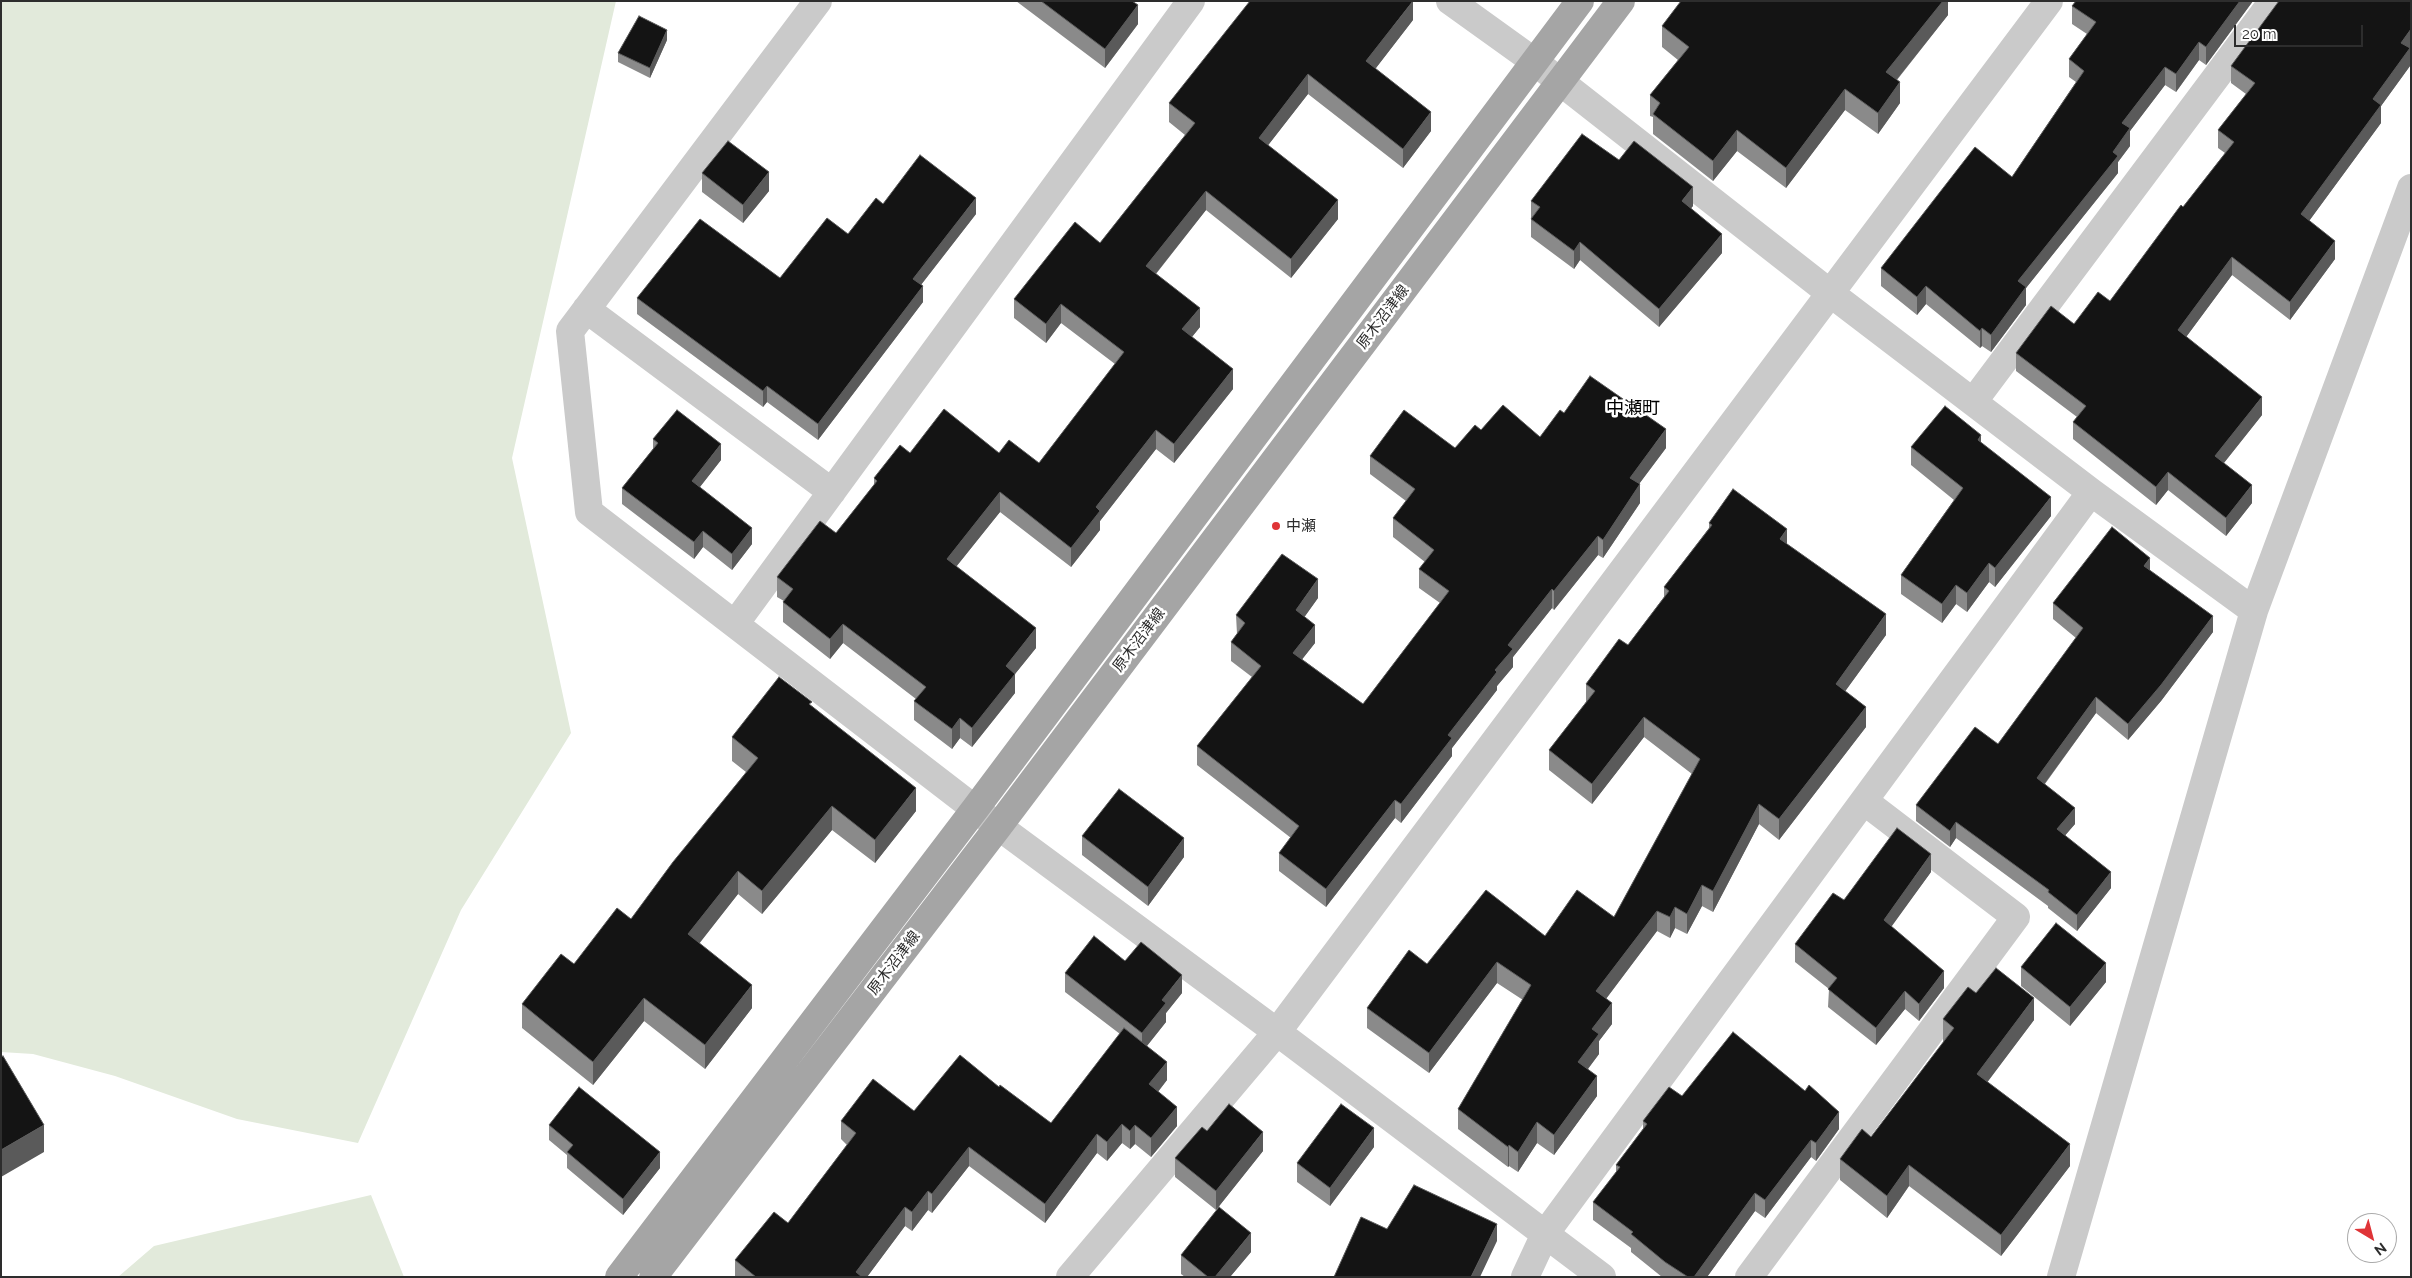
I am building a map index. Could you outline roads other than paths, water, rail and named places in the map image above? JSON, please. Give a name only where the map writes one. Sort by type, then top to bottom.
[{"type":"main road","name":"原木沼津線","points":[[619,1277],[974,809],[1580,1]]},
{"type":"main road","name":"原木沼津線","points":[[653,1277],[998,827],[1621,1]]},
{"type":"street","points":[[818,1],[570,331],[589,512],[974,809],[1277,1032],[1602,1277]]},
{"type":"street","points":[[735,624],[1191,1]]},
{"type":"street","points":[[1450,1],[1535,62],[2091,492],[2254,611]]},
{"type":"street","points":[[1070,1277],[1277,1032],[2049,1]]},
{"type":"street","points":[[1973,402],[2273,1]]},
{"type":"street","points":[[2061,1277],[2254,611],[2411,188]]},
{"type":"street","points":[[586,309],[832,492]]},
{"type":"street","points":[[1524,1277],[1545,1234],[2091,492]]},
{"type":"street","points":[[1749,1277],[2016,917],[1864,800]]},
{"type":"place","name":"中瀬","points":[[1276,526]]},
{"type":"district","name":"中瀬町","points":[[1633,409]]}]
